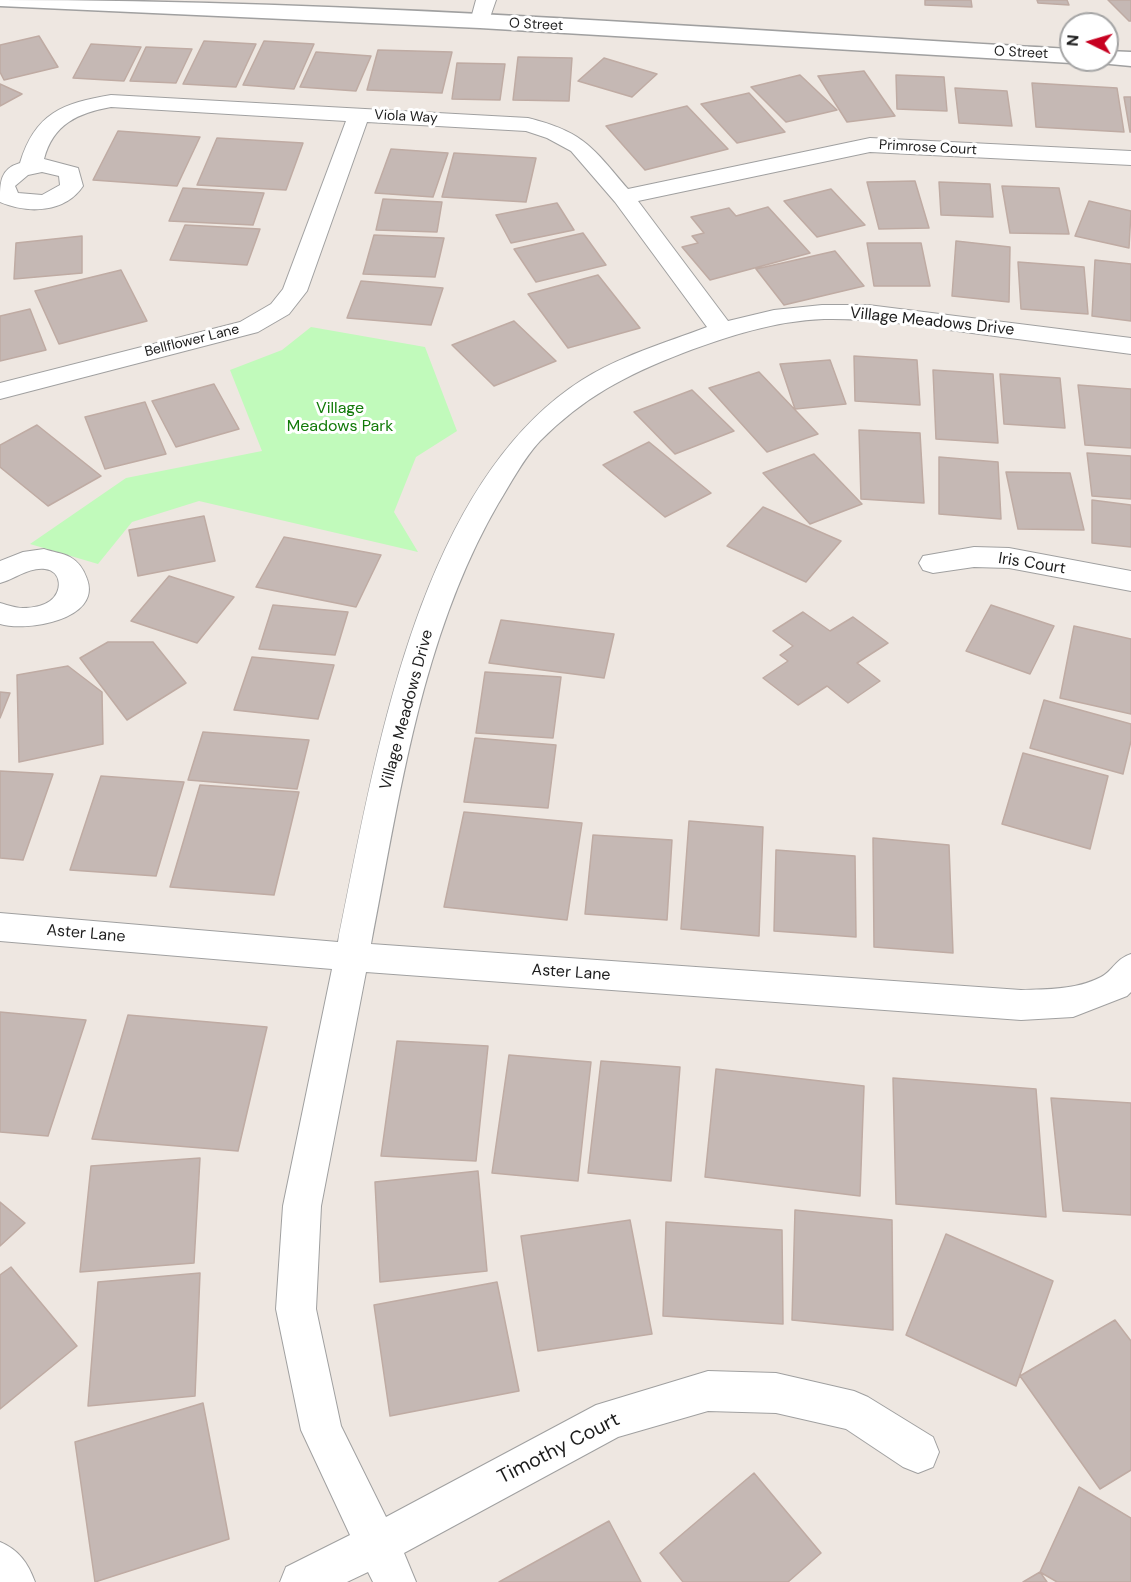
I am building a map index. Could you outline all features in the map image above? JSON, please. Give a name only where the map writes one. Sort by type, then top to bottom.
[{"type":"street","name":"O Street","points":[[0,0],[480,22],[1059,55]]},
{"type":"street","points":[[480,22],[486,0]]},
{"type":"street","name":"Viola Way","points":[[30,167],[34,152],[46,127],[61,114],[85,105],[111,101],[528,125],[546,130],[579,146],[623,197],[722,330]]},
{"type":"street","name":"Bellflower Lane","points":[[0,391],[249,327],[280,309],[295,291],[359,114]]},
{"type":"street","name":"Primrose Court","points":[[623,197],[870,145],[1131,158]]},
{"type":"street","name":"Village Meadows Drive","points":[[395,1582],[321,1430],[296,1309],[302,1206],[386,786],[424,636],[464,539],[505,469],[530,436],[589,387],[640,359],[722,330],[774,317],[822,312],[868,312],[1131,346]]},
{"type":"street","name":"Iris Court","points":[[933,563],[974,557],[1009,558],[1131,581]]},
{"type":"street","points":[[0,573],[25,560],[40,558],[65,565],[73,572],[76,582],[68,601],[46,615],[18,619],[0,612]]},
{"type":"street","name":"Aster Lane","points":[[0,927],[352,957],[1021,1005],[1072,1002],[1115,986],[1131,968]]},
{"type":"street","name":"Timothy Court","points":[[378,1544],[610,1419],[708,1391],[776,1393],[854,1411],[918,1452]]},
{"type":"street","points":[[301,1582],[378,1544]]},
{"type":"street","points":[[0,1563],[14,1582]]},
{"type":"green space","name":"Village Meadows Park","points":[[311,327],[425,347],[457,431],[416,457],[394,512],[418,552],[199,501],[132,522],[98,564],[30,544],[126,478],[262,451],[230,370],[282,350]]},
{"type":"building","points":[[925,0],[971,0],[972,7],[925,5]]},
{"type":"building","points":[[1037,0],[1067,0],[1069,5],[1038,3]]},
{"type":"building","points":[[1108,0],[1131,0],[1131,21],[1129,21]]},
{"type":"building","points":[[39,36],[58,67],[4,80],[0,72],[0,45]]},
{"type":"building","points":[[204,41],[256,44],[236,87],[183,84]]},
{"type":"building","points":[[264,41],[314,44],[294,89],[243,85]]},
{"type":"building","points":[[91,44],[141,47],[124,81],[73,78]]},
{"type":"building","points":[[146,47],[192,49],[176,83],[130,81]]},
{"type":"building","points":[[378,50],[452,52],[442,93],[367,90]]},
{"type":"building","points":[[316,52],[371,56],[356,91],[300,87]]},
{"type":"building","points":[[518,57],[572,58],[569,101],[513,100]]},
{"type":"building","points":[[604,58],[657,74],[632,97],[578,81]]},
{"type":"building","points":[[457,63],[505,64],[500,100],[452,99]]},
{"type":"building","points":[[864,71],[895,116],[847,122],[818,76]]},
{"type":"building","points":[[800,75],[837,110],[786,122],[751,87]]},
{"type":"building","points":[[896,75],[944,77],[947,111],[897,109]]},
{"type":"building","points":[[1032,83],[1117,88],[1124,132],[1036,127]]},
{"type":"building","points":[[0,84],[22,94],[0,106]]},
{"type":"building","points":[[955,88],[1007,91],[1012,126],[959,123]]},
{"type":"building","points":[[749,93],[785,132],[737,143],[701,104]]},
{"type":"building","points":[[1124,97],[1131,97],[1131,132],[1130,132]]},
{"type":"building","points":[[687,106],[728,149],[645,170],[606,126]]},
{"type":"building","points":[[118,131],[200,137],[177,186],[93,180]]},
{"type":"building","points":[[217,138],[303,143],[286,190],[197,185]]},
{"type":"building","points":[[391,149],[448,153],[433,197],[375,193]]},
{"type":"building","points":[[454,153],[536,158],[526,202],[442,197]]},
{"type":"building","points":[[915,181],[929,228],[879,229],[867,182]]},
{"type":"building","points":[[939,182],[990,184],[993,217],[941,215]]},
{"type":"building","points":[[1002,186],[1059,188],[1069,234],[1010,233]]},
{"type":"building","points":[[183,188],[264,193],[253,225],[169,221]]},
{"type":"building","points":[[831,189],[865,225],[817,237],[784,201]]},
{"type":"building","points":[[383,199],[442,202],[437,232],[376,230]]},
{"type":"building","points":[[1089,201],[1131,211],[1129,248],[1075,236]]},
{"type":"building","points":[[557,203],[574,230],[511,243],[496,215]]},
{"type":"building","points":[[768,207],[810,253],[710,280],[682,247],[698,243],[692,236],[704,233],[691,217],[729,208],[736,216]]},
{"type":"building","points":[[185,225],[260,229],[247,265],[170,260]]},
{"type":"building","points":[[583,233],[606,265],[536,282],[514,249]]},
{"type":"building","points":[[374,235],[444,238],[435,277],[363,274]]},
{"type":"building","points":[[82,236],[82,273],[14,279],[16,243]]},
{"type":"building","points":[[956,241],[1010,247],[1009,302],[952,296]]},
{"type":"building","points":[[867,243],[921,243],[930,286],[874,286]]},
{"type":"building","points":[[835,251],[864,286],[784,305],[756,269]]},
{"type":"building","points":[[1095,260],[1131,264],[1131,321],[1092,316]]},
{"type":"building","points":[[1018,262],[1084,267],[1088,314],[1021,309]]},
{"type":"building","points":[[121,270],[147,321],[59,344],[35,291]]},
{"type":"building","points":[[598,275],[640,328],[568,348],[528,294]]},
{"type":"building","points":[[361,281],[443,288],[431,325],[347,318]]},
{"type":"building","points":[[30,309],[46,350],[0,361],[0,316]]},
{"type":"building","points":[[514,321],[556,361],[494,386],[452,345]]},
{"type":"building","points":[[854,356],[917,360],[920,405],[855,401]]},
{"type":"building","points":[[830,360],[846,404],[795,409],[780,364]]},
{"type":"building","points":[[933,370],[993,374],[998,443],[936,439]]},
{"type":"building","points":[[759,372],[818,434],[767,452],[709,388]]},
{"type":"building","points":[[1000,374],[1060,378],[1065,428],[1004,424]]},
{"type":"building","points":[[214,384],[239,429],[176,447],[152,401]]},
{"type":"building","points":[[1078,385],[1131,389],[1131,448],[1085,445]]},
{"type":"building","points":[[692,390],[734,431],[675,454],[634,412]]},
{"type":"building","points":[[145,402],[166,454],[105,469],[85,417]]},
{"type":"building","points":[[37,425],[101,476],[48,506],[0,467],[0,445]]},
{"type":"building","points":[[859,430],[920,433],[924,503],[861,499]]},
{"type":"building","points":[[649,442],[711,493],[665,517],[603,465]]},
{"type":"building","points":[[1087,453],[1131,456],[1131,499],[1092,496]]},
{"type":"building","points":[[814,454],[862,504],[810,524],[763,473]]},
{"type":"building","points":[[939,457],[998,462],[1001,519],[939,514]]},
{"type":"building","points":[[1006,472],[1070,473],[1084,530],[1018,529]]},
{"type":"building","points":[[1092,500],[1131,505],[1131,547],[1092,543]]},
{"type":"building","points":[[763,507],[841,541],[806,582],[727,546]]},
{"type":"building","points":[[204,516],[215,561],[138,576],[129,530]]},
{"type":"building","points":[[284,537],[381,555],[356,607],[256,587]]},
{"type":"building","points":[[169,576],[234,597],[197,643],[131,621]]},
{"type":"building","points":[[273,605],[348,612],[335,655],[259,649]]},
{"type":"building","points":[[991,605],[1054,626],[1030,674],[966,651]]},
{"type":"building","points":[[803,612],[830,631],[853,617],[888,643],[857,663],[880,681],[848,703],[827,686],[798,705],[763,678],[788,661],[780,655],[793,646],[773,631]]},
{"type":"building","points":[[501,620],[614,634],[604,678],[489,663]]},
{"type":"building","points":[[1074,626],[1131,639],[1131,714],[1060,698]]},
{"type":"building","points":[[108,642],[153,642],[186,683],[127,720],[80,658]]},
{"type":"building","points":[[252,657],[334,665],[318,719],[234,710]]},
{"type":"building","points":[[68,666],[102,692],[103,744],[19,762],[17,675]]},
{"type":"building","points":[[485,672],[561,677],[553,738],[476,733]]},
{"type":"building","points":[[0,692],[10,693],[0,718]]},
{"type":"building","points":[[1044,700],[1131,724],[1131,741],[1123,774],[1030,748]]},
{"type":"building","points":[[203,732],[309,740],[297,789],[188,780]]},
{"type":"building","points":[[475,738],[556,745],[548,808],[464,802]]},
{"type":"building","points":[[1023,753],[1108,776],[1090,849],[1002,824]]},
{"type":"building","points":[[0,771],[53,774],[23,860],[0,858]]},
{"type":"building","points":[[101,776],[184,782],[156,876],[70,870]]},
{"type":"building","points":[[200,785],[299,792],[274,895],[170,887]]},
{"type":"building","points":[[464,812],[582,823],[567,920],[444,907]]},
{"type":"building","points":[[689,821],[763,827],[759,936],[681,929]]},
{"type":"building","points":[[593,835],[672,840],[667,920],[585,914]]},
{"type":"building","points":[[873,838],[949,845],[953,953],[874,947]]},
{"type":"building","points":[[776,850],[855,856],[856,937],[774,931]]},
{"type":"building","points":[[0,1012],[86,1020],[48,1136],[0,1132]]},
{"type":"building","points":[[128,1015],[267,1027],[238,1151],[92,1139]]},
{"type":"building","points":[[397,1041],[488,1046],[476,1161],[381,1156]]},
{"type":"building","points":[[509,1055],[591,1062],[578,1181],[492,1173]]},
{"type":"building","points":[[601,1061],[680,1067],[671,1181],[588,1173]]},
{"type":"building","points":[[716,1069],[864,1086],[860,1196],[705,1177]]},
{"type":"building","points":[[893,1078],[1036,1089],[1046,1217],[896,1204]]},
{"type":"building","points":[[1051,1098],[1131,1103],[1131,1215],[1063,1211]]},
{"type":"building","points":[[200,1158],[194,1263],[80,1272],[91,1166]]},
{"type":"building","points":[[478,1171],[487,1271],[380,1282],[375,1182]]},
{"type":"building","points":[[0,1202],[25,1223],[0,1246]]},
{"type":"building","points":[[795,1210],[892,1220],[893,1330],[792,1320]]},
{"type":"building","points":[[630,1220],[652,1334],[538,1351],[521,1236]]},
{"type":"building","points":[[666,1222],[782,1230],[783,1324],[663,1316]]},
{"type":"building","points":[[946,1234],[1053,1281],[1016,1386],[906,1335]]},
{"type":"building","points":[[11,1267],[77,1346],[0,1409],[0,1275]]},
{"type":"building","points":[[200,1273],[195,1396],[88,1406],[98,1282]]},
{"type":"building","points":[[497,1282],[519,1391],[390,1416],[374,1305]]},
{"type":"building","points":[[1115,1320],[1131,1341],[1131,1470],[1100,1489],[1020,1376]]},
{"type":"building","points":[[203,1403],[229,1539],[95,1582],[75,1442]]},
{"type":"building","points":[[754,1473],[821,1553],[788,1582],[683,1582],[660,1553]]},
{"type":"building","points":[[1079,1487],[1131,1518],[1131,1582],[1057,1582],[1040,1572]]},
{"type":"building","points":[[609,1521],[641,1582],[499,1582]]},
{"type":"building","points":[[1040,1572],[1047,1582],[1023,1582]]}]
